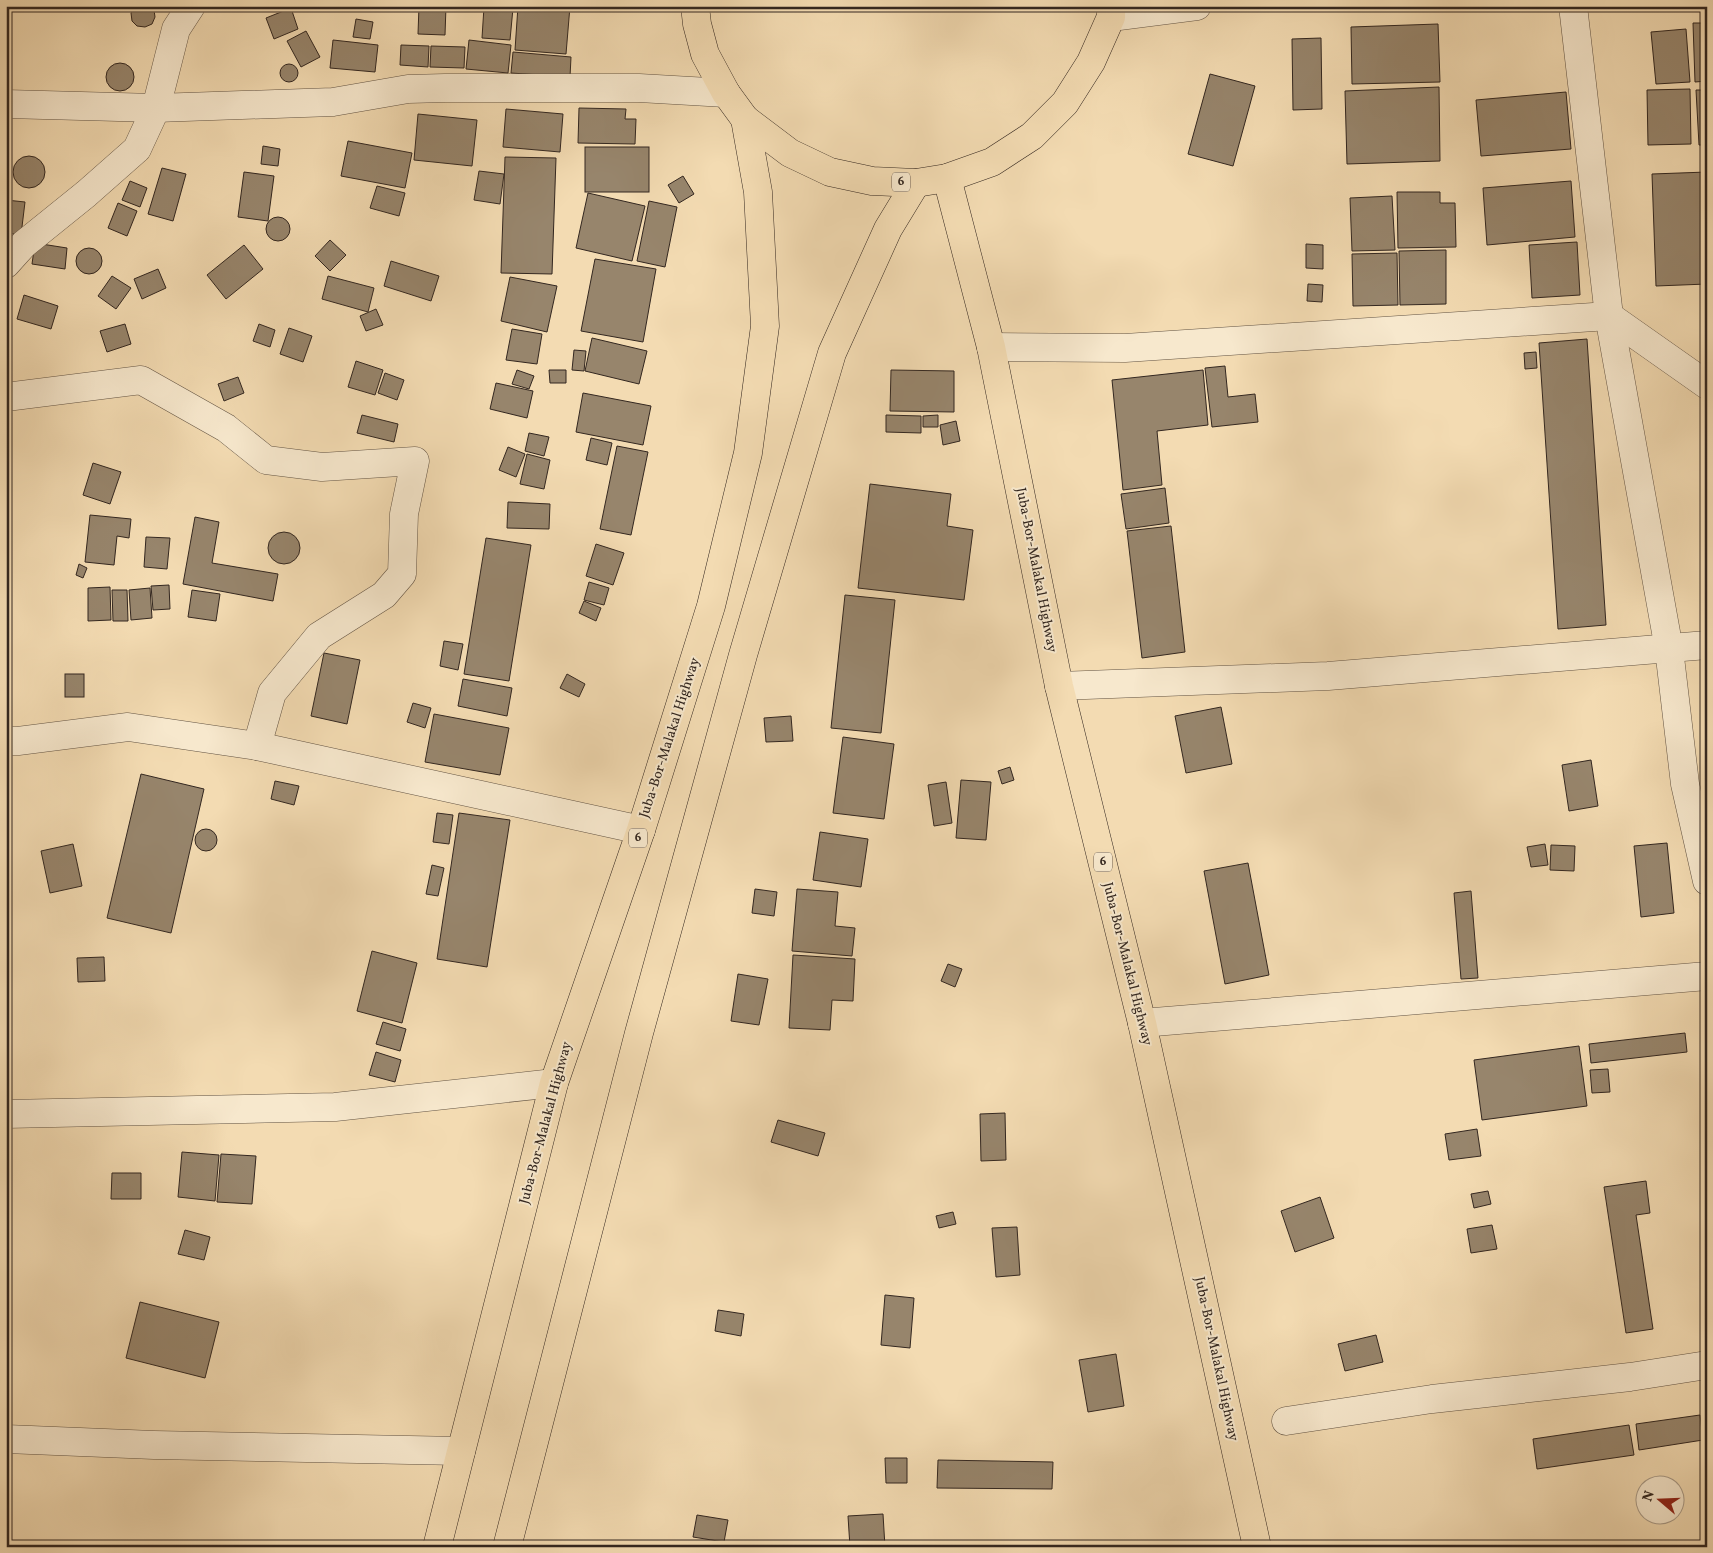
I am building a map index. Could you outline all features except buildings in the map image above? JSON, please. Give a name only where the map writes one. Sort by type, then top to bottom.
[{"type":"main road","name":"Juba-Bor-Malakal Highway","points":[[694,6],[705,54],[726,94],[745,119],[790,153],[830,172],[872,181],[916,183],[947,178],[992,162],[1032,136],[1065,103],[1091,62],[1111,12]]},
{"type":"main road","name":"Juba-Bor-Malakal Highway","points":[[437,1547],[554,1083],[641,830],[711,606],[748,453],[765,326],[758,192],[745,119]]},
{"type":"main road","name":"Juba-Bor-Malakal Highway","points":[[947,178],[991,347],[1059,686],[1142,1023],[1257,1547]]},
{"type":"main road","name":"6","points":[[507,1547],[642,1023],[743,655],[832,353],[888,229],[916,183]]},
{"type":"street","points":[[6,264],[24,244],[86,194],[137,149],[156,108],[176,29],[191,6]]},
{"type":"street","points":[[1111,12],[1197,6]]},
{"type":"street","points":[[1574,6],[1609,316],[1669,649],[1685,784],[1707,881]]},
{"type":"street","points":[[6,104],[156,108],[333,102],[408,89],[445,88],[638,88],[726,94]]},
{"type":"street","points":[[991,347],[1125,348],[1609,316],[1707,385]]},
{"type":"street","points":[[6,398],[141,380],[226,428],[266,460],[322,467],[414,461],[404,514],[402,574],[384,595],[318,636],[272,693],[258,746]]},
{"type":"street","points":[[1059,686],[1328,676],[1707,645]]},
{"type":"street","points":[[6,741],[128,727],[258,746],[641,830]]},
{"type":"street","points":[[1142,1023],[1707,976]]},
{"type":"street","points":[[6,1114],[336,1107],[554,1083]]},
{"type":"street","points":[[1286,1420],[1432,1399],[1630,1377],[1707,1365]]},
{"type":"street","points":[[6,1439],[154,1445],[461,1451]]}]
